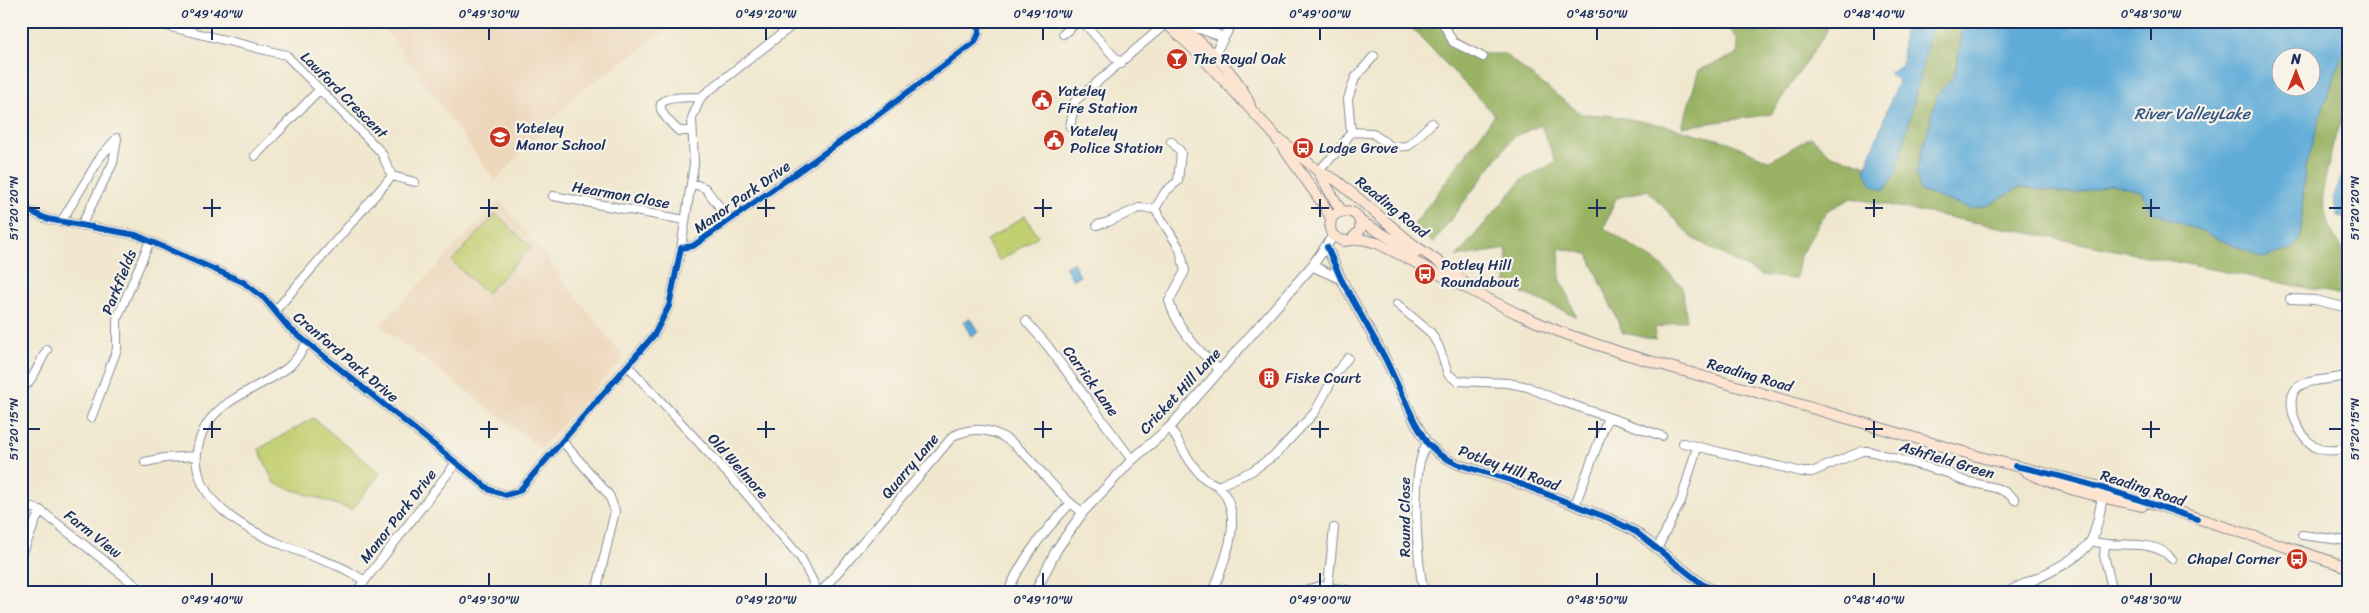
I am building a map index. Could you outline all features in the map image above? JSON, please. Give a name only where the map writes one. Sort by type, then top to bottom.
[{"type":"main road","name":"Reading Road","points":[[1170,22],[1202,50],[1240,98],[1250,106],[1272,132],[1316,193],[1331,218],[1330,228],[1333,236],[1343,241],[1360,239],[1387,248],[1482,298],[1545,326],[1622,353],[2014,466],[2051,473],[2104,492],[2197,519],[2348,567]]},
{"type":"main road","name":"Reading Road","points":[[1272,132],[1318,171],[1336,180],[1414,245],[1446,267],[1482,298]]},
{"type":"main road","name":"Reading Road","points":[[1318,171],[1341,211],[1351,211],[1360,221],[1425,259],[1446,267]]},
{"type":"main road","points":[[1331,218],[1341,211]]},
{"type":"main road","name":"Reading Road","points":[[1352,239],[1359,234],[1360,221]]},
{"type":"street","name":"Lawford Crescent","points":[[146,21],[286,55],[380,152],[392,176]]},
{"type":"street","points":[[681,248],[694,164],[691,131],[692,118],[701,97],[798,21]]},
{"type":"street","name":"Manor Park Drive","points":[[356,592],[456,463],[490,490],[506,495],[519,491],[654,335],[669,306],[681,248],[693,246],[729,219],[772,192],[975,42],[980,33],[979,21]]},
{"type":"street","points":[[1063,34],[1081,21],[1121,64]]},
{"type":"street","points":[[1202,50],[1222,34],[1233,21]]},
{"type":"street","points":[[1442,21],[1453,42],[1483,57]]},
{"type":"street","points":[[1070,127],[1075,101],[1170,22],[1222,34]]},
{"type":"street","points":[[1211,60],[1222,34]]},
{"type":"street","points":[[1318,171],[1340,149],[1351,132],[1348,99],[1354,78],[1374,56]]},
{"type":"street","points":[[255,156],[320,89]]},
{"type":"street","points":[[691,131],[679,131],[662,116],[661,108],[664,101],[669,97],[701,97]]},
{"type":"street","points":[[1351,132],[1372,134],[1392,146],[1408,146],[1432,123]]},
{"type":"street","points":[[61,222],[101,156],[117,138],[113,163],[82,226]]},
{"type":"street","points":[[1155,209],[1165,192],[1178,181],[1181,152],[1171,142]]},
{"type":"street","points":[[275,311],[392,176],[415,182]]},
{"type":"street","name":"Manor Park Drive","points":[[692,182],[705,188],[729,219]]},
{"type":"street","name":"Hearmon Close","points":[[553,196],[685,220]]},
{"type":"street","name":"Cranford Park Drive","points":[[21,207],[46,220],[136,235],[243,282],[265,299],[289,328],[456,463]]},
{"type":"street","points":[[1096,224],[1108,222],[1139,208],[1155,209]]},
{"type":"street","points":[[1155,209],[1180,249],[1185,271],[1169,301],[1173,314],[1204,356],[1220,370]]},
{"type":"street","name":"Cricket Hill Lane","points":[[1035,592],[1057,548],[1084,512],[1132,460],[1170,427],[1312,266],[1333,236]]},
{"type":"street","name":"Parkfields","points":[[92,418],[117,349],[117,319],[150,241]]},
{"type":"street","name":"Potley Hill Road","points":[[1327,247],[1341,279],[1385,358],[1427,443],[1440,455],[1457,464],[1513,481],[1575,505],[1636,532],[1702,584],[1717,592]]},
{"type":"street","points":[[1312,266],[1341,279]]},
{"type":"street","points":[[2290,299],[2315,300],[2348,308]]},
{"type":"street","points":[[1397,304],[1431,333],[1439,348],[1448,374],[1457,381],[1508,383],[1528,387],[1558,400],[1662,436]]},
{"type":"street","name":"Carrick Lane","points":[[1026,320],[1047,345],[1132,460]]},
{"type":"street","points":[[307,343],[287,368],[224,405],[210,420],[200,438],[196,456],[199,477],[210,498],[230,516],[268,539],[340,567],[365,581]]},
{"type":"street","points":[[21,386],[25,386],[34,378],[39,362],[47,350]]},
{"type":"street","points":[[1218,486],[1252,471],[1276,454],[1315,412],[1336,373],[1348,358]]},
{"type":"street","name":"Old Welmore","points":[[628,366],[742,489],[801,558],[819,592]]},
{"type":"street","points":[[2348,375],[2336,380],[2307,382],[2296,389],[2290,401],[2292,411],[2307,442],[2318,449],[2348,449]]},
{"type":"street","points":[[1575,505],[1608,417]]},
{"type":"street","points":[[1170,427],[1204,478],[1218,486],[1228,504],[1232,524],[1229,547],[1213,592]]},
{"type":"street","name":"Quarry Lane","points":[[819,592],[953,436],[961,432],[987,431],[1005,437],[1017,446],[1070,504],[1084,512]]},
{"type":"street","points":[[563,442],[609,495],[615,511],[596,592]]},
{"type":"street","name":"Round Close","points":[[1424,592],[1418,548],[1418,495],[1419,461],[1427,443]]},
{"type":"street","name":"Ashfield Green","points":[[1682,443],[1802,472],[1812,472],[1862,451],[1869,451],[1951,474],[1959,480],[1993,488],[2011,495],[2015,500]]},
{"type":"street","points":[[1657,549],[1681,501],[1697,448]]},
{"type":"street","points":[[145,462],[165,458],[196,456]]},
{"type":"street","points":[[2008,592],[2060,565],[2080,552],[2091,541],[2097,527],[2104,492]]},
{"type":"street","name":"Farm View","points":[[21,504],[40,510],[144,592]]},
{"type":"street","points":[[1008,592],[1014,577],[1038,540],[1070,504]]},
{"type":"street","points":[[21,557],[40,510]]},
{"type":"street","points":[[1328,586],[1334,528]]},
{"type":"street","points":[[2302,535],[2348,541]]},
{"type":"street","points":[[2091,541],[2105,546],[2153,546],[2161,548],[2172,559]]},
{"type":"street","points":[[2105,546],[2104,555],[2113,592]]},
{"type":"street","points":[[1298,592],[1314,587],[1328,586],[1362,592]]},
{"type":"shaded area","name":"Yateley Manor School","points":[[377,21],[680,21],[578,93],[495,181],[395,41]]},
{"type":"shaded area","points":[[500,200],[624,358],[541,448],[380,326]]},
{"type":"green space","points":[[1405,21],[1440,21],[1470,54],[1504,54],[1581,114],[1607,115],[1662,125],[1728,142],[1770,161],[1811,137],[1831,155],[1875,168],[1914,21],[1963,21],[1954,76],[1938,94],[1988,205],[2020,187],[2074,194],[2111,184],[2141,191],[2300,239],[2305,167],[2320,117],[2343,53],[2348,47],[2348,104],[2333,144],[2323,188],[2324,208],[2328,225],[2348,261],[2348,296],[1852,198],[1826,211],[1800,256],[1796,279],[1760,275],[1691,237],[1648,190],[1616,198],[1604,228],[1657,262],[1682,286],[1687,320],[1655,328],[1655,339],[1623,333],[1588,254],[1559,248],[1560,278],[1576,316],[1506,286],[1507,249],[1456,257],[1522,180],[1556,162],[1541,125],[1513,137],[1433,243],[1413,226],[1495,115]]},
{"type":"green space","points":[[1724,21],[1826,21],[1827,31],[1771,114],[1682,127],[1699,70],[1738,54],[1737,39]]},
{"type":"green space","points":[[496,214],[531,247],[486,294],[452,261]]},
{"type":"green space","points":[[1025,216],[1038,236],[1000,261],[986,241]]},
{"type":"green space","points":[[313,418],[380,473],[352,510],[274,483],[259,449]]},
{"type":"water","points":[[1904,21],[1933,21],[1897,171],[1885,190],[1872,186],[1865,170],[1898,81],[1889,73],[1902,66]]},
{"type":"water","name":"River ValleyLake","points":[[1963,21],[2348,21],[2348,47],[2343,53],[2320,117],[2305,167],[2300,239],[2291,249],[2264,258],[2151,211],[2141,191],[2111,184],[2074,194],[2020,187],[1988,205],[1972,209],[1920,191],[1916,172],[1938,94],[1954,76]]},
{"type":"water","points":[[2348,173],[2348,218],[2338,216],[2333,199],[2342,176]]},
{"type":"water","points":[[1073,262],[1080,276],[1073,280],[1065,267]]},
{"type":"water","points":[[970,318],[978,332],[971,336],[963,322]]},
{"type":"cycle path","points":[[21,207],[47,219],[136,235],[243,282],[265,299],[289,328],[490,490],[506,495],[519,491],[654,335],[669,306],[681,248],[693,246],[871,120],[975,42],[979,33],[979,21]]},
{"type":"cycle path","points":[[1327,247],[1341,279],[1385,358],[1415,422],[1427,443],[1440,455],[1457,464],[1513,481],[1608,518],[1636,532],[1702,584],[1717,592]]},
{"type":"cycle path","points":[[2015,466],[2084,483],[2197,519]]},
{"type":"place","name":"The Royal Oak","points":[[1177,59]]},
{"type":"place","name":"Yateley Fire Station","points":[[1042,100]]},
{"type":"place","name":"Yateley Manor School","points":[[500,137]]},
{"type":"place","name":"Yateley Police Station","points":[[1054,140]]},
{"type":"place","name":"Lodge Grove","points":[[1303,148]]},
{"type":"place","name":"Potley Hill Roundabout","points":[[1425,274]]},
{"type":"place","name":"Fiske Court","points":[[1269,378]]},
{"type":"place","name":"Chapel Corner","points":[[2297,559]]}]
